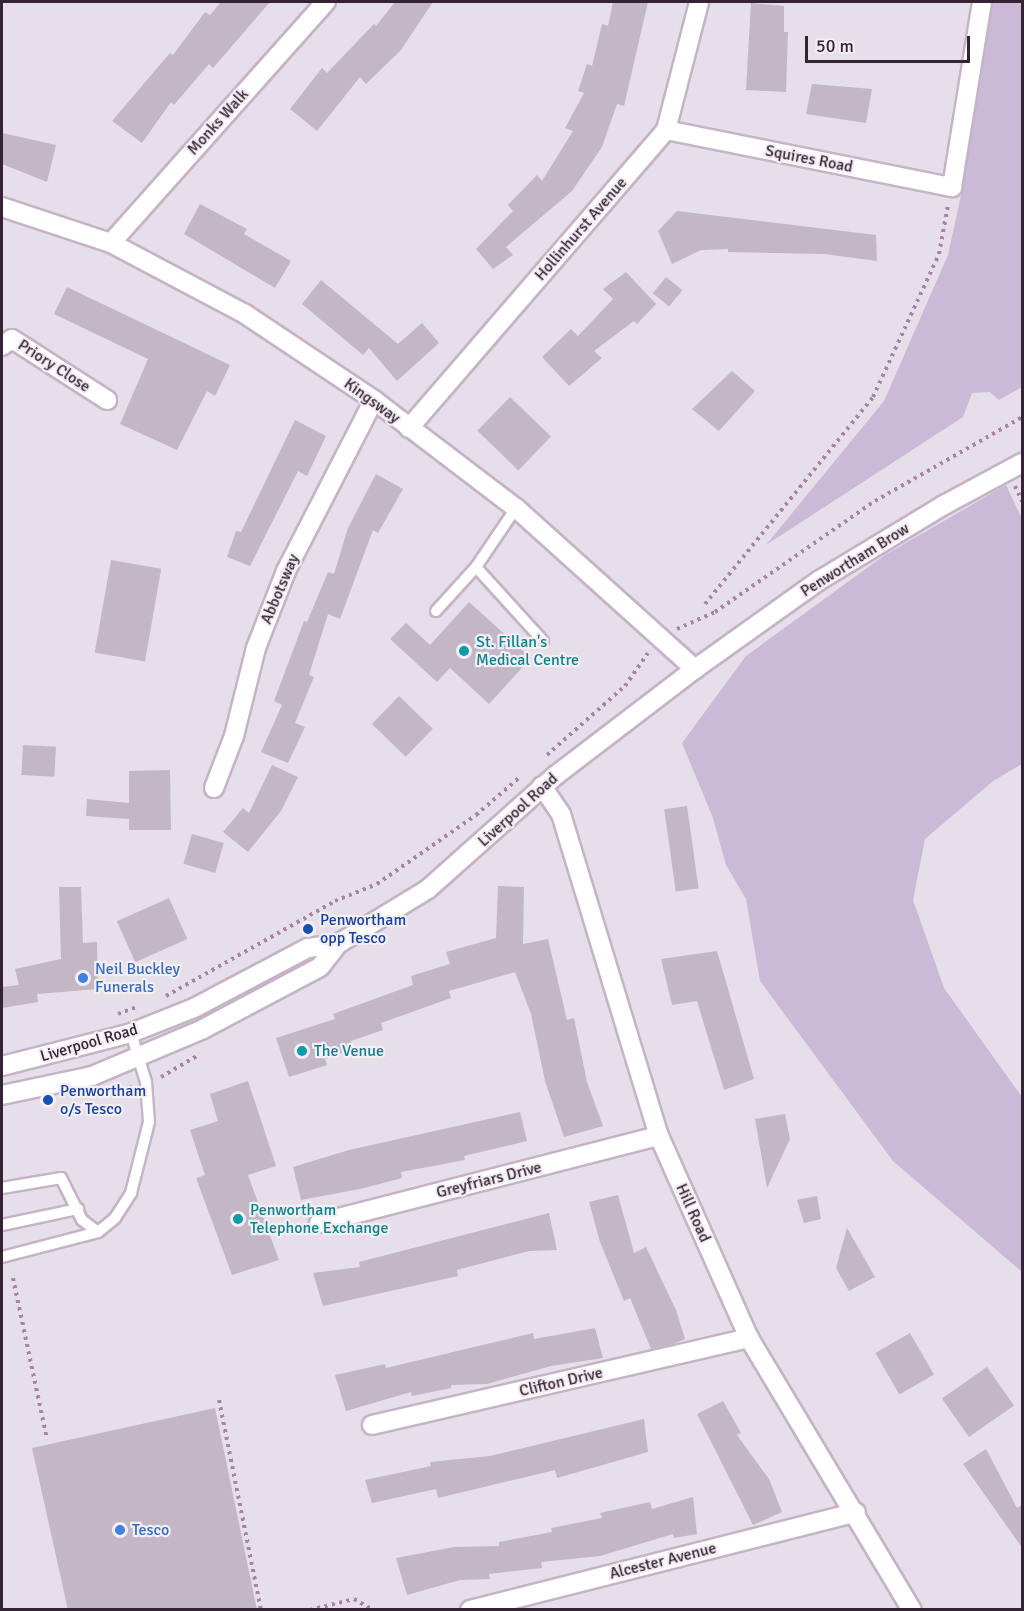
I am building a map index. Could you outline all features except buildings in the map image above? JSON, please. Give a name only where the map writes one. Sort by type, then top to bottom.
[{"type":"street","name":"Monks Walk","points":[[111,243],[326,2]]},
{"type":"street","name":"Hollinhurst Avenue","points":[[409,428],[666,130],[699,2]]},
{"type":"street","points":[[951,187],[982,2]]},
{"type":"street","name":"Squires Road","points":[[666,130],[951,187]]},
{"type":"street","name":"Kingsway","points":[[2,207],[111,243],[245,314],[374,400],[516,508],[695,669]]},
{"type":"street","name":"Priory Close","points":[[2,346],[12,339],[107,400]]},
{"type":"street","name":"Abbotsway","points":[[214,788],[234,736],[256,648],[286,571],[374,400]]},
{"type":"street","name":"Penwortham Brow","points":[[695,669],[820,580],[944,505],[1023,463]]},
{"type":"street","name":"Liverpool Road","points":[[2,1095],[92,1076],[231,1016],[320,967],[338,944],[428,889],[542,786],[695,669]]},
{"type":"street","name":"Hill Road","points":[[542,786],[561,813],[658,1136],[749,1338],[856,1512],[912,1610]]},
{"type":"street","name":"Liverpool Road","points":[[2,1066],[130,1033],[194,1008],[308,948],[338,944]]},
{"type":"street","name":"Greyfriars Drive","points":[[319,1223],[658,1136]]},
{"type":"street","name":"Clifton Drive","points":[[372,1425],[749,1338]]},
{"type":"street","name":"Alcester Avenue","points":[[470,1610],[856,1512]]},
{"type":"lane","points":[[436,611],[476,567],[516,508]]},
{"type":"lane","points":[[476,567],[543,641]]},
{"type":"lane","points":[[2,1257],[98,1232],[115,1218],[131,1193],[145,1152],[149,1122],[139,1056],[130,1033]]},
{"type":"lane","points":[[2,1188],[61,1178],[82,1220],[98,1232]]},
{"type":"lane","points":[[2,1225],[78,1209]]},
{"type":"path","points":[[705,604],[873,397],[939,254],[951,187]]},
{"type":"path","points":[[543,758],[625,686],[644,656],[681,625],[715,612],[875,501],[1023,417]]},
{"type":"path","points":[[158,999],[325,906],[377,884],[476,815],[527,771]]},
{"type":"path","points":[[112,1016],[148,1003]]},
{"type":"path","points":[[13,1278],[47,1439]]},
{"type":"path","points":[[219,1400],[261,1610]]},
{"type":"path","points":[[310,1610],[354,1599],[373,1610]]},
{"type":"shaded area","points":[[988,2],[1022,2],[1022,387],[999,400],[990,392],[972,393],[963,417],[766,545],[884,401],[948,255],[960,200]]},
{"type":"shaded area","points":[[1006,485],[1022,519],[1022,764],[993,781],[925,839],[913,900],[944,988],[1022,1097],[1022,1272],[893,1161],[760,981],[746,899],[726,865],[713,818],[682,743],[746,656],[885,555]]},
{"type":"place","name":"St. Fillan's Medical Centre","points":[[464,651]]},
{"type":"place","name":"Penwortham opp Tesco","points":[[308,929]]},
{"type":"place","name":"Neil Buckley Funerals","points":[[83,978]]},
{"type":"place","name":"The Venue","points":[[302,1051]]},
{"type":"place","name":"Penwortham o/s Tesco","points":[[48,1100]]},
{"type":"place","name":"Penwortham Telephone Exchange","points":[[238,1219]]},
{"type":"place","name":"Tesco","points":[[120,1530]]}]
